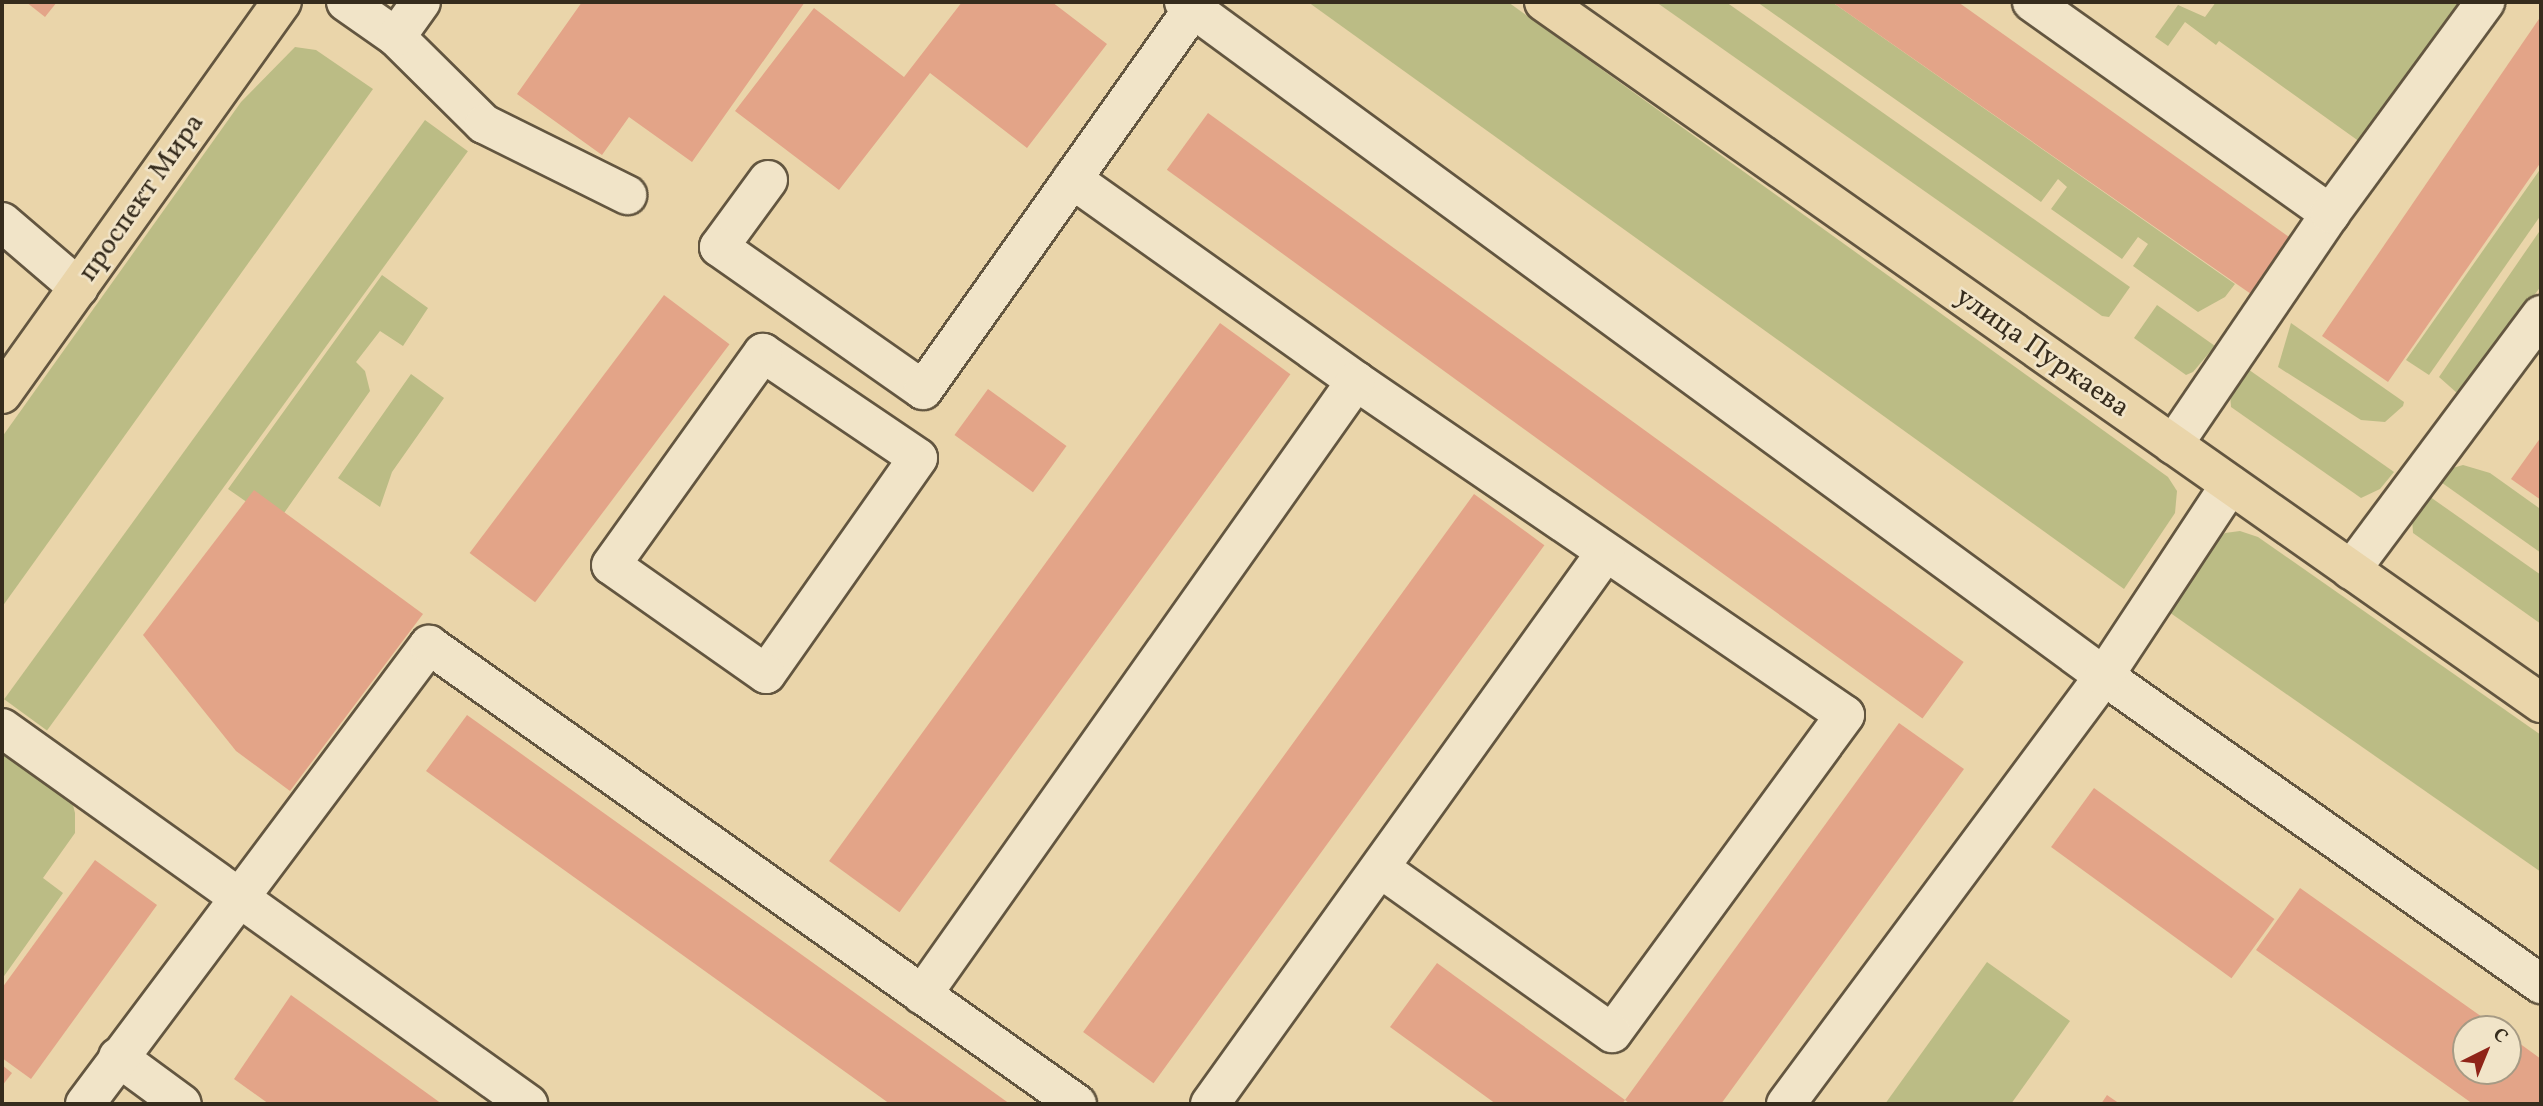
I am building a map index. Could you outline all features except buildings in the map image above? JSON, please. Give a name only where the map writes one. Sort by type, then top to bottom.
[{"type":"main road","name":"проспект Мира","points":[[2,394],[282,2]]},
{"type":"main road","name":"улица Пуркаева","points":[[1544,2],[2541,703]]},
{"type":"lane","points":[[346,2],[396,37],[484,124],[627,195]]},
{"type":"lane","points":[[396,37],[421,2]]},
{"type":"lane","points":[[2032,2],[2330,214]]},
{"type":"lane","points":[[2173,445],[2330,214],[2485,2]]},
{"type":"lane","points":[[918,458],[902,418],[1072,179],[1192,4],[2104,676],[2541,984]]},
{"type":"lane","points":[[1072,179],[1356,381],[1845,715],[1612,1033],[1381,869]]},
{"type":"lane","points":[[768,180],[719,247],[923,390]]},
{"type":"lane","points":[[2,222],[79,288]]},
{"type":"lane","points":[[2351,570],[2541,315]]},
{"type":"lane","points":[[763,353],[918,458],[766,674],[611,565],[763,353]]},
{"type":"lane","points":[[922,995],[1356,381]]},
{"type":"lane","points":[[1786,1104],[2104,676],[2230,485]]},
{"type":"lane","points":[[1210,1104],[1605,553]]},
{"type":"lane","points":[[85,1104],[238,894],[293,831],[429,645],[1077,1104]]},
{"type":"lane","points":[[2,728],[238,894],[528,1104]]},
{"type":"lane","points":[[118,1057],[182,1104]]},
{"type":"green space","points":[[1308,2],[1508,2],[2168,477],[2177,491],[2175,513],[2124,589]]},
{"type":"green space","points":[[1656,2],[1726,2],[2130,287],[2109,317],[2102,316]]},
{"type":"green space","points":[[1757,2],[1832,2],[2235,284],[2225,297],[2198,312],[2133,266],[2148,244],[2138,237],[2122,259],[2051,209],[2067,187],[2058,179],[2041,202]]},
{"type":"green space","points":[[2216,2],[2465,2],[2360,142],[2219,41],[2216,45],[2185,22],[2168,46],[2155,37],[2178,5],[2205,17]]},
{"type":"green space","points":[[295,47],[316,50],[373,89],[2,607],[2,437],[241,102]]},
{"type":"green space","points":[[425,120],[468,151],[47,730],[4,699]]},
{"type":"green space","points":[[2541,168],[2541,215],[2429,375],[2406,360]]},
{"type":"green space","points":[[2541,229],[2541,286],[2488,359],[2457,393],[2439,377]]},
{"type":"green space","points":[[382,275],[428,308],[403,346],[380,331],[356,362],[365,371],[370,391],[277,523],[228,489]]},
{"type":"green space","points":[[2157,305],[2215,346],[2193,372],[2186,375],[2134,338]]},
{"type":"green space","points":[[2291,323],[2404,402],[2403,406],[2385,422],[2361,420],[2278,367]]},
{"type":"green space","points":[[2245,367],[2394,472],[2380,489],[2361,498],[2231,407],[2230,393]]},
{"type":"green space","points":[[411,374],[444,398],[392,472],[380,507],[338,478]]},
{"type":"green space","points":[[2463,465],[2490,473],[2539,508],[2541,553],[2438,480],[2449,469]]},
{"type":"green space","points":[[2426,494],[2541,575],[2541,624],[2413,533],[2412,517]]},
{"type":"green space","points":[[2240,531],[2258,537],[2541,735],[2541,872],[2169,612],[2212,545],[2225,533]]},
{"type":"green space","points":[[3,753],[72,801],[75,833],[43,878],[63,893],[2,979]]},
{"type":"green space","points":[[1987,962],[2070,1021],[2011,1104],[1885,1104]]}]
